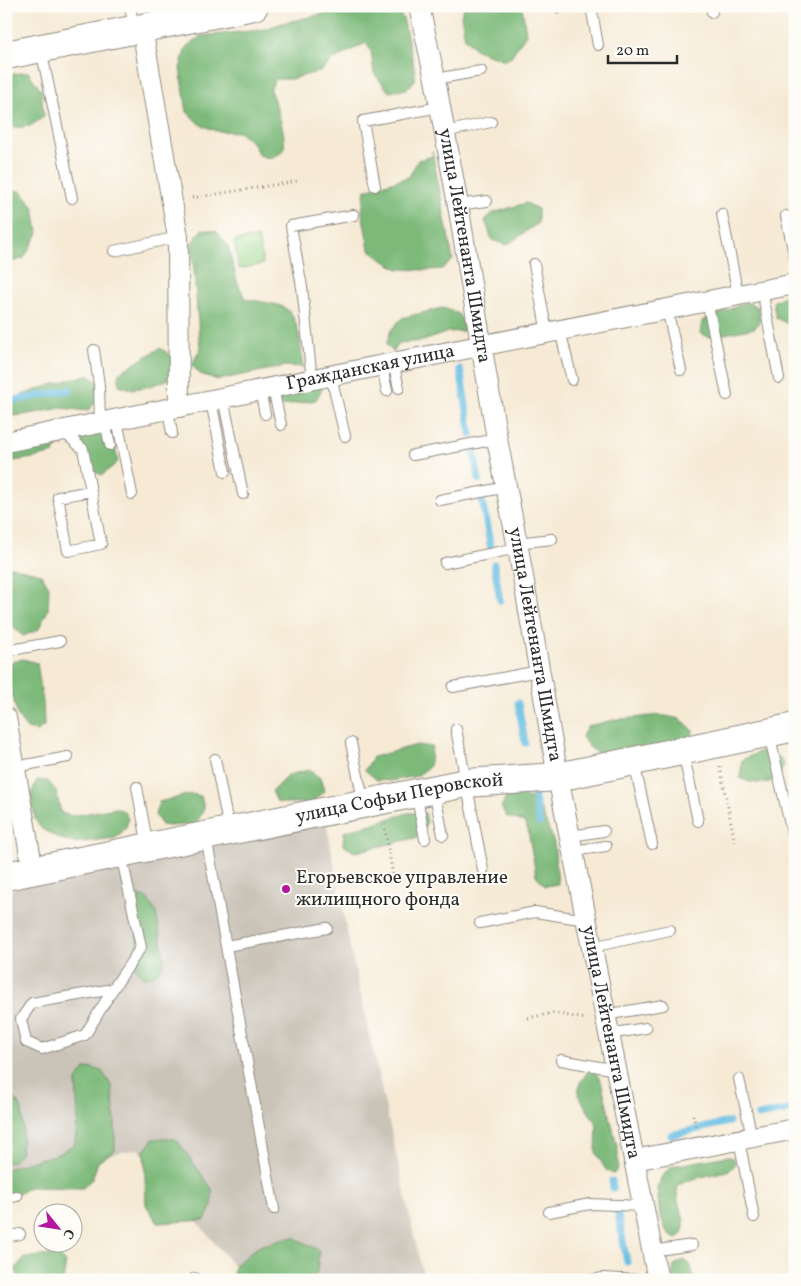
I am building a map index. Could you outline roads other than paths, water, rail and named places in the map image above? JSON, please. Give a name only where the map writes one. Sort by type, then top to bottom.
[{"type":"street","points":[[6,55],[41,48],[136,22],[254,6]]},
{"type":"street","name":"улица Лейтенанта Шмидта","points":[[419,6],[435,79],[458,205],[497,439],[518,546],[558,777],[658,1280]]},
{"type":"street","points":[[136,22],[178,237],[174,408]]},
{"type":"street","name":"Гражданская улица","points":[[6,442],[795,284]]},
{"type":"street","points":[[6,718],[33,870]]},
{"type":"street","name":"улица Софьи Перовской","points":[[6,876],[466,783],[558,777],[795,727]]},
{"type":"street","points":[[634,1160],[795,1129]]},
{"type":"lane","points":[[591,6],[598,45]]},
{"type":"lane","points":[[41,48],[72,198]]},
{"type":"lane","points":[[435,79],[481,71]]},
{"type":"lane","points":[[375,186],[363,121],[440,107]]},
{"type":"lane","points":[[444,132],[491,122]]},
{"type":"lane","points":[[458,205],[487,201]]},
{"type":"lane","points":[[722,214],[738,295]]},
{"type":"lane","points":[[345,436],[321,378],[291,226],[354,215]]},
{"type":"lane","points":[[786,216],[795,259]]},
{"type":"lane","points":[[114,251],[178,237]]},
{"type":"lane","points":[[534,264],[554,332],[572,380]]},
{"type":"lane","points":[[762,290],[779,378]]},
{"type":"lane","points":[[707,301],[728,395]]},
{"type":"lane","points":[[667,309],[681,370]]},
{"type":"lane","points":[[94,350],[110,444]]},
{"type":"lane","points":[[388,365],[398,388]]},
{"type":"lane","points":[[387,391],[388,365]]},
{"type":"lane","points":[[265,414],[267,389]]},
{"type":"lane","points":[[267,389],[281,425]]},
{"type":"lane","points":[[217,399],[225,472]]},
{"type":"lane","points":[[217,399],[243,494]]},
{"type":"lane","points":[[172,433],[174,408]]},
{"type":"lane","points":[[107,422],[132,494]]},
{"type":"lane","points":[[62,431],[83,450],[91,491],[101,544],[68,551],[58,497],[91,491]]},
{"type":"lane","points":[[413,455],[497,439]]},
{"type":"lane","points":[[440,500],[507,487]]},
{"type":"lane","points":[[445,563],[552,538]]},
{"type":"lane","points":[[6,651],[60,641]]},
{"type":"lane","points":[[453,687],[539,671]]},
{"type":"lane","points":[[456,729],[483,870]]},
{"type":"lane","points":[[768,733],[792,833]]},
{"type":"lane","points":[[352,743],[371,802]]},
{"type":"lane","points":[[683,751],[698,822]]},
{"type":"lane","points":[[15,767],[68,757]]},
{"type":"lane","points":[[215,759],[217,833],[226,946],[274,1210]]},
{"type":"lane","points":[[634,761],[652,844]]},
{"type":"lane","points":[[137,787],[148,847]]},
{"type":"lane","points":[[425,791],[443,835]]},
{"type":"lane","points":[[425,791],[425,838]]},
{"type":"lane","points":[[571,844],[604,831]]},
{"type":"lane","points":[[571,844],[606,846]]},
{"type":"lane","points":[[113,989],[32,1003],[21,1019],[26,1042],[42,1049],[85,1035],[141,947],[121,853]]},
{"type":"lane","points":[[480,923],[535,912],[586,920]]},
{"type":"lane","points":[[226,946],[327,928]]},
{"type":"lane","points":[[592,947],[670,930]]},
{"type":"lane","points":[[607,1024],[663,1005]]},
{"type":"lane","points":[[607,1024],[646,1028]]},
{"type":"lane","points":[[561,1060],[616,1070]]},
{"type":"lane","points":[[740,1079],[754,1217]]},
{"type":"lane","points":[[549,1212],[590,1204],[643,1206]]},
{"type":"lane","points":[[6,1237],[20,1234]]},
{"type":"lane","points":[[652,1252],[692,1245]]},
{"type":"lane","points":[[592,1280],[603,1278],[640,1280]]},
{"type":"waterway","points":[[460,369],[471,435]]},
{"type":"waterway","points":[[6,402],[70,390]]},
{"type":"waterway","points":[[474,452],[479,480]]},
{"type":"waterway","points":[[482,500],[491,549]]},
{"type":"waterway","points":[[494,564],[500,600]]},
{"type":"waterway","points":[[518,703],[525,743]]},
{"type":"waterway","points":[[534,793],[539,823]]},
{"type":"waterway","points":[[758,1116],[795,1109]]},
{"type":"waterway","points":[[671,1135],[729,1122]]},
{"type":"waterway","points":[[612,1181],[613,1188]]},
{"type":"waterway","points":[[617,1210],[627,1262]]},
{"type":"place","name":"Егорьевское управление жилищного фонда","points":[[286,889]]}]
